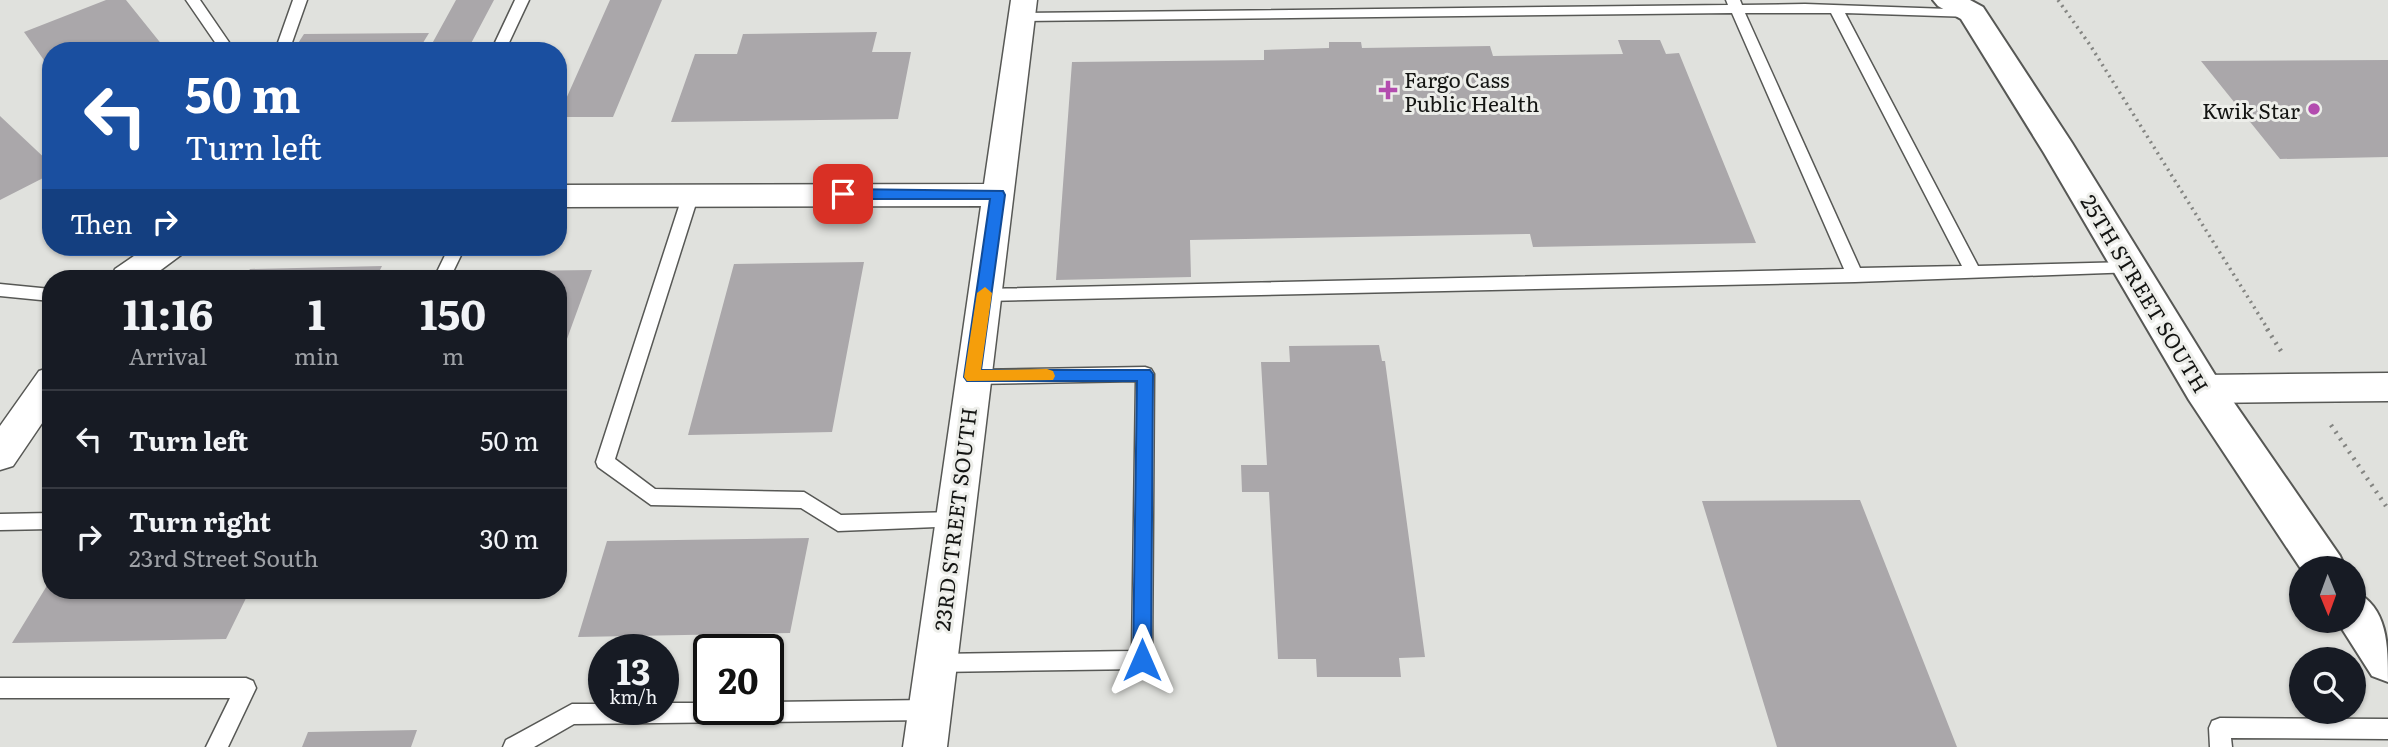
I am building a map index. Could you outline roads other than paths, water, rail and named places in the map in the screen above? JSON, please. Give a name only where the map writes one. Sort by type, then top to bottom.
[{"type":"main road","name":"25TH STREET SOUTH","points":[[1967,4],[2060,150],[2203,388],[2316,556]]},
{"type":"main road","points":[[2366,629],[2388,661]]},
{"type":"street","name":"23RD STREET SOUTH","points":[[925,747],[972,377],[1023,9]]},
{"type":"street","points":[[567,196],[998,195]]},
{"type":"street","points":[[138,270],[157,256]]},
{"type":"street","points":[[2203,388],[2388,387]]},
{"type":"street","points":[[0,455],[42,394]]},
{"type":"lane","points":[[193,0],[222,42]]},
{"type":"lane","points":[[285,42],[300,0]]},
{"type":"lane","points":[[502,42],[522,0]]},
{"type":"lane","points":[[1135,0],[1135,16]]},
{"type":"lane","points":[[1023,9],[1135,16],[1242,7],[1803,4],[1837,10],[1967,4]]},
{"type":"lane","points":[[1735,5],[1854,276]]},
{"type":"lane","points":[[1837,10],[1974,273]]},
{"type":"lane","points":[[691,194],[605,462],[651,497],[804,500],[838,523],[954,520]]},
{"type":"lane","points":[[985,295],[2129,268]]},
{"type":"lane","points":[[0,290],[42,294]]},
{"type":"lane","points":[[936,663],[1142,660],[1145,374],[972,377]]},
{"type":"lane","points":[[0,522],[42,521]]},
{"type":"lane","points":[[0,688],[246,688],[217,747]]},
{"type":"lane","points":[[514,747],[572,714],[930,710]]},
{"type":"lane","points":[[2221,747],[2220,728],[2388,729]]},
{"type":"place","name":"Fargo Cass Public Health","points":[[1388,90]]},
{"type":"place","name":"Kwik Star","points":[[2314,109]]}]
